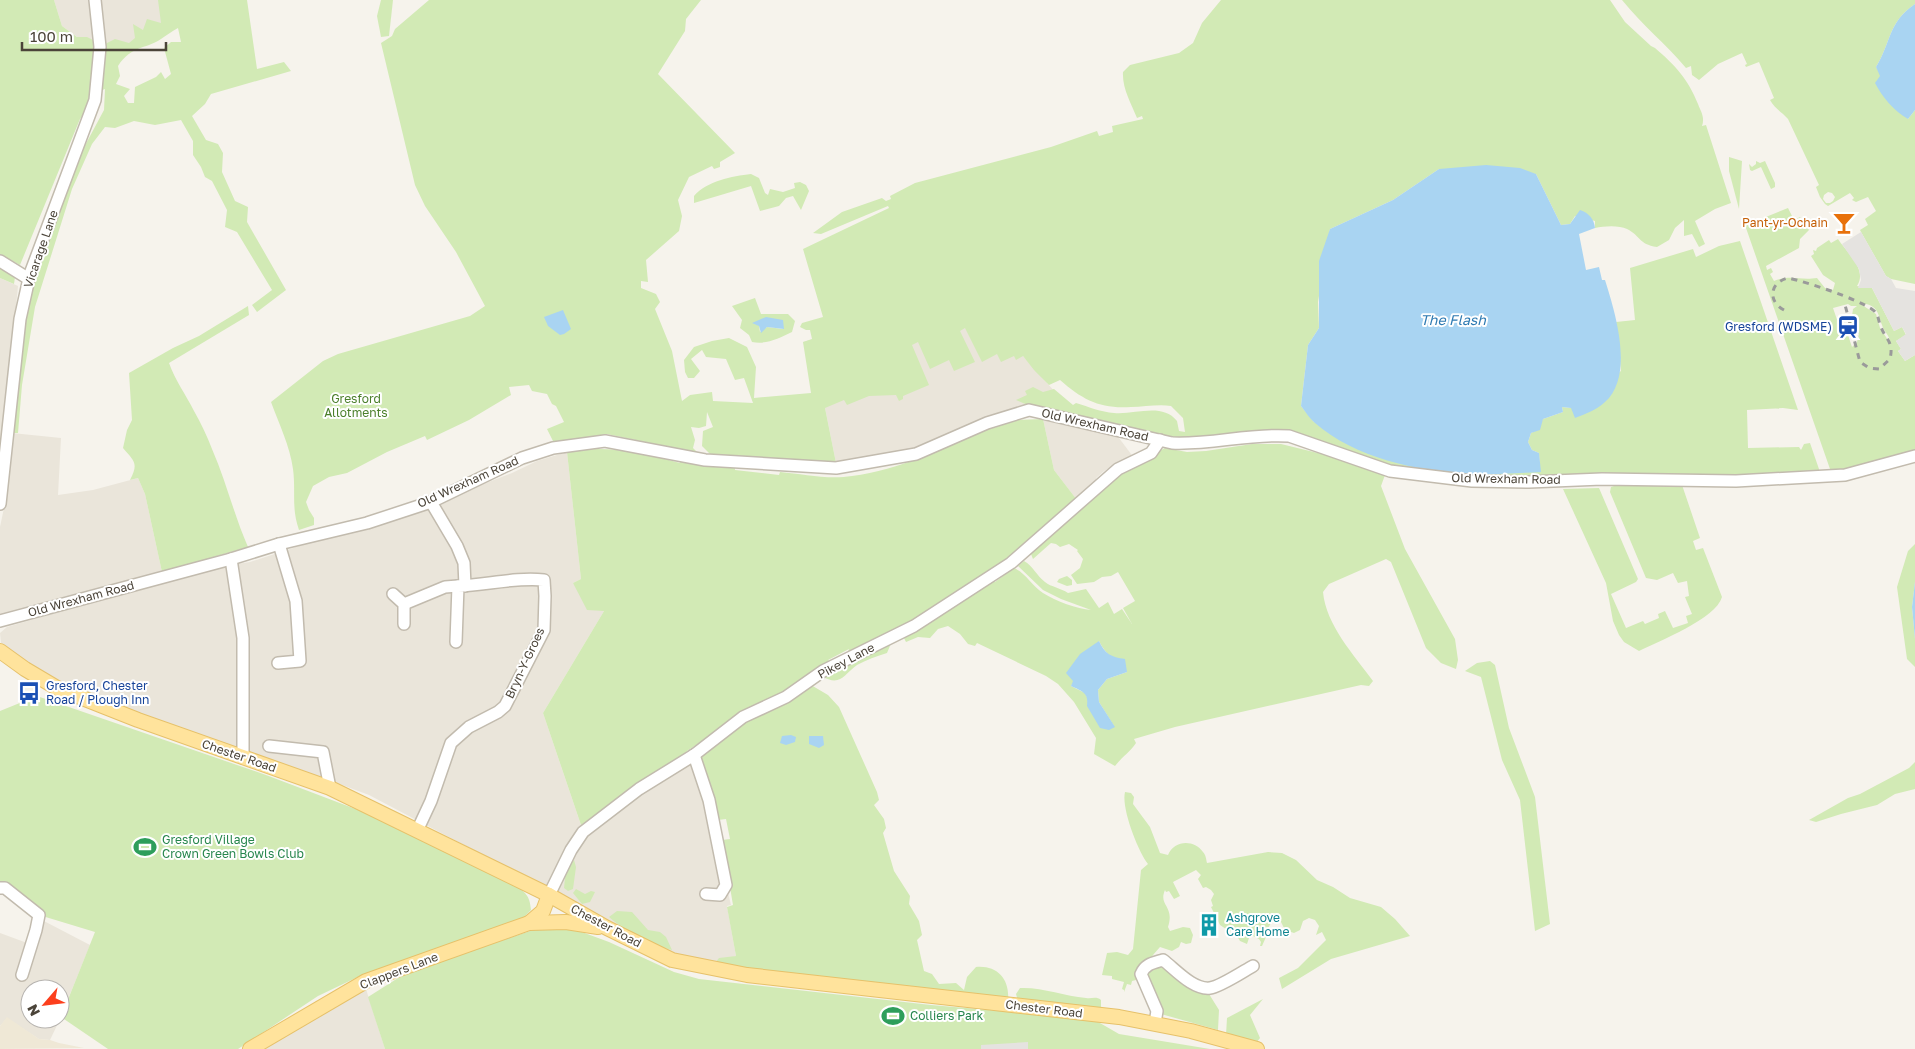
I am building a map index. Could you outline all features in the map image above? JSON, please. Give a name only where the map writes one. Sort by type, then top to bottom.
[{"type":"main road","name":"Chester Road","points":[[0,651],[25,669],[58,688],[138,720],[330,788],[549,895],[607,928],[672,960],[747,975],[1154,1023],[1257,1049]]},
{"type":"main road","name":"Clappers Lane","points":[[529,923],[543,911],[549,895]]},
{"type":"main road","name":"Clappers Lane","points":[[250,1049],[366,981],[529,923],[566,922],[607,928]]},
{"type":"street","name":"Vicarage Lane","points":[[0,504],[20,319],[29,279],[95,100],[100,46],[95,0]]},
{"type":"street","points":[[0,261],[29,279]]},
{"type":"street","name":"Old Wrexham Road","points":[[0,621],[232,559],[279,544],[367,523],[431,502],[522,458],[553,448],[605,442],[705,460],[836,468],[916,454],[987,423],[1030,410],[1172,444],[1192,444],[1273,435],[1289,436],[1390,471],[1472,481],[1528,482],[1602,479],[1736,480],[1845,475],[1915,456]]},
{"type":"street","name":"Pikey Lane","points":[[549,895],[571,850],[583,832],[639,789],[694,755],[743,717],[786,697],[823,671],[914,626],[1011,563],[1118,469],[1151,453],[1160,440]]},
{"type":"street","points":[[431,502],[457,546],[464,563],[456,642]]},
{"type":"street","points":[[278,663],[300,661],[296,602],[279,544]]},
{"type":"street","points":[[232,559],[243,638],[243,758]]},
{"type":"street","name":"Bryn-Y-Groes","points":[[417,830],[431,801],[451,743],[469,727],[498,712],[505,706],[544,630],[544,580],[532,579],[461,586]]},
{"type":"street","points":[[404,604],[445,587],[461,586]]},
{"type":"street","points":[[392,594],[404,604]]},
{"type":"street","points":[[404,604],[404,624]]},
{"type":"street","points":[[269,746],[323,752],[330,788]]},
{"type":"street","points":[[694,755],[709,800],[726,886],[720,895],[706,894]]},
{"type":"street","points":[[0,888],[5,888],[39,915],[22,975]]},
{"type":"street","points":[[1154,1023],[1157,1011],[1141,974],[1148,965],[1163,960],[1192,982],[1202,987],[1211,988],[1253,966]]},
{"type":"shaded area","points":[[54,0],[172,0],[173,24],[108,59],[62,26]]},
{"type":"shaded area","points":[[1861,232],[1886,276],[1891,279],[1896,288],[1915,291],[1915,355],[1905,361],[1898,351],[1901,349],[1896,341],[1906,334],[1902,327],[1894,331],[1872,288],[1858,288],[1861,280],[1859,269],[1842,244]]},
{"type":"shaded area","points":[[0,278],[18,286],[0,468]]},
{"type":"shaded area","points":[[943,280],[1023,356],[1056,393],[1030,406],[923,449],[836,463],[825,408],[803,342],[841,331]]},
{"type":"shaded area","points":[[1043,419],[1116,434],[1134,458],[1119,462],[1104,471],[1096,478],[1097,481],[1077,500],[1054,470]]},
{"type":"shaded area","points":[[12,433],[61,438],[58,495],[93,490],[138,478],[145,494],[162,572],[20,615],[0,619],[0,527],[8,489]]},
{"type":"shaded area","points":[[567,452],[581,579],[573,583],[604,611],[543,713],[584,834],[693,749],[731,905],[727,906],[736,956],[715,963],[676,954],[645,942],[369,795],[321,777],[314,778],[233,746],[138,716],[62,685],[7,649],[1,643],[0,633],[7,627],[211,568],[250,562],[455,495],[512,473],[537,461]]},
{"type":"shaded area","points":[[42,920],[90,945],[70,994],[70,979],[20,979],[20,1027],[7,1018],[0,1026],[0,933],[38,947]]},
{"type":"shaded area","points":[[366,989],[385,1049],[265,1049],[306,1020]]},
{"type":"shaded area","points":[[7,1017],[20,1026],[20,1029],[24,1029],[39,1039],[84,1048],[0,1049],[0,1026]]},
{"type":"shaded area","points":[[24,1029],[55,1029],[50,1040],[39,1039]]},
{"type":"shaded area","points":[[1028,1042],[1028,1049],[981,1049],[981,1045]]},
{"type":"green space","points":[[0,0],[54,0],[62,26],[77,37],[87,37],[103,45],[115,39],[129,43],[135,38],[133,24],[143,30],[147,19],[161,23],[158,0],[247,0],[257,69],[284,62],[291,71],[211,94],[205,104],[192,116],[206,140],[218,144],[223,153],[222,172],[235,201],[248,207],[247,222],[286,290],[257,312],[252,305],[272,290],[237,232],[225,227],[227,210],[212,181],[205,177],[193,155],[193,141],[181,120],[155,125],[134,121],[115,128],[105,127],[92,144],[72,189],[35,307],[22,385],[18,433],[12,433],[23,319],[30,291],[82,151],[104,110],[105,89],[100,91],[80,119],[20,265],[0,254]],"holes":[[[178,28],[181,42],[171,42],[164,48],[171,74],[165,79],[161,72],[156,77],[135,87],[134,103],[128,103],[124,96],[130,89],[116,84],[120,76],[118,66],[123,59],[133,51],[155,42]]]},
{"type":"green space","points":[[381,0],[393,0],[389,36],[381,37],[377,16]]},
{"type":"green space","name":"Gresford Allotments","points":[[429,0],[701,0],[686,19],[685,31],[658,74],[735,153],[720,162],[720,167],[714,169],[712,166],[689,177],[678,200],[682,216],[679,231],[646,260],[648,282],[641,281],[641,288],[656,294],[660,302],[655,309],[672,351],[682,401],[690,395],[712,392],[713,401],[753,403],[744,378],[735,380],[726,359],[706,357],[702,350],[691,359],[700,371],[694,378],[688,378],[685,372],[684,360],[694,347],[729,338],[747,347],[756,367],[754,398],[811,393],[803,342],[812,339],[810,330],[800,327],[802,323],[823,317],[803,249],[889,208],[888,206],[821,234],[813,233],[842,212],[882,198],[886,201],[891,199],[890,196],[915,183],[1051,147],[1097,131],[1099,136],[1113,132],[1112,126],[1143,119],[1142,116],[1137,118],[1125,90],[1123,72],[1130,65],[1179,53],[1193,43],[1202,23],[1221,0],[1610,0],[1625,22],[1662,54],[1680,73],[1690,87],[1701,112],[1702,126],[1706,125],[1731,203],[1715,209],[1695,221],[1705,244],[1699,247],[1692,234],[1684,236],[1684,220],[1675,228],[1669,240],[1657,247],[1646,244],[1624,228],[1611,226],[1595,228],[1595,221],[1575,216],[1570,224],[1561,225],[1536,174],[1439,169],[1393,200],[1330,229],[1318,302],[1319,328],[1308,345],[1301,406],[1314,422],[1540,472],[1539,453],[1532,450],[1528,442],[1531,433],[1535,431],[1543,419],[1563,412],[1562,407],[1571,408],[1621,371],[1616,322],[1635,320],[1630,268],[1693,249],[1696,257],[1719,246],[1740,241],[1798,410],[1783,408],[1747,410],[1748,448],[1799,447],[1801,450],[1804,444],[1810,443],[1820,472],[1735,476],[1678,474],[1567,475],[1473,480],[1391,469],[1288,431],[1188,441],[1105,421],[1030,406],[1016,400],[1027,395],[1025,391],[1033,387],[1043,392],[1054,389],[1073,405],[1076,403],[1114,413],[1164,412],[1171,415],[1177,421],[1179,431],[1185,432],[1183,418],[1171,406],[1120,407],[1092,402],[1076,393],[1060,380],[1049,385],[1023,356],[1016,360],[1014,356],[1001,362],[997,354],[982,362],[965,328],[960,331],[975,362],[954,371],[949,360],[930,369],[918,342],[912,345],[929,385],[903,396],[903,399],[899,401],[896,395],[869,396],[847,405],[844,400],[825,408],[836,463],[734,457],[735,470],[779,475],[780,472],[825,477],[852,476],[904,464],[986,429],[1016,420],[1043,419],[1054,470],[1077,500],[1049,527],[986,576],[995,582],[1014,568],[1048,596],[1060,602],[1091,610],[1043,590],[1018,566],[1024,561],[1047,584],[1068,593],[1086,589],[1099,608],[1108,602],[1114,614],[1122,609],[1132,624],[1123,608],[1135,601],[1118,572],[1111,576],[1102,577],[1094,582],[1077,584],[1071,575],[1080,568],[1083,559],[1078,550],[1069,544],[1060,547],[1051,543],[1033,559],[1031,554],[1091,495],[1118,473],[1165,448],[1187,452],[1252,444],[1281,444],[1326,455],[1385,475],[1381,486],[1405,549],[1455,639],[1458,660],[1456,669],[1441,663],[1426,648],[1391,562],[1386,559],[1329,584],[1323,592],[1329,616],[1335,628],[1373,681],[1369,686],[1361,685],[1175,727],[1134,739],[1136,743],[1115,766],[1094,754],[1096,738],[1074,702],[1058,684],[1046,676],[977,643],[975,646],[968,644],[960,634],[948,626],[938,629],[930,638],[918,637],[906,642],[899,628],[882,635],[892,641],[887,653],[857,665],[845,676],[837,680],[821,676],[811,685],[828,695],[839,707],[877,792],[879,800],[874,805],[884,819],[886,828],[883,833],[894,871],[910,896],[909,904],[919,921],[922,935],[917,940],[924,971],[932,974],[939,984],[956,983],[964,990],[967,977],[976,967],[990,968],[1001,975],[1004,980],[1007,986],[1008,1000],[810,979],[715,963],[719,958],[736,956],[727,907],[733,905],[722,840],[730,839],[726,819],[718,820],[700,760],[701,754],[723,727],[687,751],[682,758],[673,761],[581,825],[543,713],[604,611],[587,610],[573,583],[581,579],[567,452],[610,449],[638,453],[680,463],[674,448],[607,434],[554,443],[547,429],[564,422],[547,394],[532,391],[529,385],[509,387],[511,395],[469,420],[427,440],[425,436],[387,452],[347,473],[329,477],[313,486],[306,502],[314,518],[314,525],[299,530],[294,507],[292,460],[271,402],[323,361],[338,354],[470,316],[485,306],[456,252],[425,206],[415,185],[381,43],[392,36],[395,29]],"holes":[[[707,412],[713,427],[703,431],[702,446],[710,454],[708,464],[700,463],[697,452],[693,448],[695,440],[691,427],[699,428],[706,426]],[[959,592],[931,616],[924,612]],[[1099,641],[1108,654],[1127,672],[1107,679],[1098,690],[1099,702],[1114,726],[1088,699],[1085,693],[1071,686]],[[849,649],[846,656],[832,663],[828,660]]]},
{"type":"green space","points":[[1622,0],[1915,0],[1915,4],[1906,11],[1895,26],[1876,67],[1908,119],[1915,110],[1915,284],[1891,279],[1886,276],[1861,232],[1860,230],[1868,225],[1865,219],[1876,211],[1868,197],[1856,202],[1852,200],[1854,198],[1850,193],[1828,206],[1820,197],[1816,187],[1819,185],[1788,119],[1770,100],[1774,98],[1759,62],[1746,67],[1745,65],[1747,64],[1742,53],[1718,64],[1699,80],[1692,75],[1691,66],[1686,68]],"holes":[[[1828,192],[1832,193],[1835,197],[1833,201],[1826,203],[1823,199],[1824,195]]]},
{"type":"green space","points":[[1729,157],[1742,161],[1739,209],[1729,171]]},
{"type":"green space","points":[[1756,161],[1760,163],[1765,161],[1775,187],[1771,189],[1761,167],[1750,170],[1749,164],[1752,167],[1756,164]]},
{"type":"green space","points":[[751,174],[759,178],[765,193],[768,195],[770,189],[783,192],[795,188],[794,183],[800,182],[806,185],[809,191],[801,210],[793,196],[786,198],[779,206],[760,211],[751,186],[694,203],[694,196],[713,183],[736,176]]},
{"type":"green space","points":[[1788,208],[1794,220],[1800,217],[1809,230],[1800,239],[1799,248],[1766,266],[1767,270],[1771,268],[1773,272],[1770,274],[1774,281],[1786,278],[1817,278],[1825,288],[1833,290],[1835,283],[1823,275],[1811,256],[1814,254],[1813,250],[1816,251],[1817,248],[1829,240],[1831,243],[1838,239],[1855,261],[1860,273],[1860,280],[1857,286],[1872,288],[1894,331],[1902,327],[1906,335],[1896,341],[1901,349],[1898,351],[1905,361],[1915,355],[1915,450],[1836,472],[1830,469],[1746,225]],"holes":[[[1848,304],[1857,306],[1853,309],[1851,323],[1854,331],[1859,334],[1857,342],[1852,347],[1848,335],[1843,337],[1833,308]],[[1866,304],[1873,307],[1877,312],[1890,343],[1880,328],[1876,314],[1862,305]]]},
{"type":"green space","points":[[0,268],[15,277],[14,284],[0,278]]},
{"type":"green space","points":[[755,298],[761,314],[788,314],[795,321],[792,332],[768,342],[752,342],[749,335],[740,328],[742,320],[732,306]],"holes":[[[783,320],[783,329],[767,327],[760,332],[759,326]]]},
{"type":"green space","points":[[248,306],[249,315],[169,363],[208,439],[248,547],[162,572],[145,494],[138,478],[130,480],[135,466],[123,448],[127,430],[132,420],[129,373],[173,348],[199,336]]},
{"type":"green space","points":[[1681,482],[1700,538],[1693,541],[1696,550],[1703,548],[1722,597],[1718,605],[1698,621],[1639,651],[1624,642],[1619,635],[1613,621],[1606,583],[1563,489],[1599,488],[1638,579],[1636,582],[1611,594],[1626,628],[1643,621],[1645,624],[1659,618],[1658,614],[1665,611],[1673,628],[1688,623],[1686,616],[1692,614],[1685,597],[1689,596],[1687,581],[1678,583],[1673,573],[1657,580],[1646,578],[1610,492],[1611,487],[1614,486]]},
{"type":"green space","points":[[1915,544],[1915,582],[1912,607],[1915,667],[1907,659],[1897,587],[1908,551]]},
{"type":"green space","points":[[1067,576],[1072,580],[1072,585],[1067,586],[1057,582],[1059,579]]},
{"type":"green space","points":[[1490,661],[1495,665],[1509,728],[1535,797],[1550,924],[1535,931],[1520,800],[1502,760],[1481,677],[1465,671],[1477,663]]},
{"type":"green space","points":[[37,696],[266,775],[366,813],[513,884],[526,894],[531,910],[523,918],[364,974],[318,996],[238,1049],[108,1049],[70,1023],[70,994],[95,932],[39,915],[0,888],[0,711]]},
{"type":"green space","points":[[1915,762],[1915,789],[1895,794],[1877,805],[1816,822],[1809,820],[1848,798],[1860,794],[1909,768]]},
{"type":"green space","points":[[1125,792],[1131,793],[1134,797],[1133,804],[1150,827],[1160,853],[1168,855],[1175,846],[1190,843],[1203,852],[1207,863],[1268,852],[1282,853],[1296,860],[1317,880],[1333,887],[1350,898],[1381,907],[1410,936],[1331,959],[1282,989],[1279,978],[1298,968],[1326,940],[1322,932],[1316,935],[1319,926],[1315,920],[1309,918],[1303,921],[1300,930],[1294,933],[1285,930],[1281,922],[1276,919],[1272,921],[1265,934],[1266,937],[1262,946],[1260,946],[1261,942],[1259,939],[1253,936],[1249,938],[1247,944],[1240,941],[1233,929],[1230,931],[1231,936],[1225,934],[1226,929],[1220,925],[1211,907],[1213,906],[1211,900],[1214,894],[1206,887],[1203,888],[1198,879],[1201,875],[1196,870],[1173,882],[1180,896],[1174,899],[1169,891],[1166,892],[1165,890],[1163,895],[1170,914],[1168,927],[1170,931],[1183,927],[1190,928],[1193,935],[1191,943],[1181,942],[1179,947],[1172,951],[1160,947],[1153,955],[1140,979],[1132,981],[1131,985],[1127,984],[1124,992],[1122,989],[1124,982],[1112,979],[1112,976],[1102,975],[1107,953],[1117,952],[1128,955],[1133,949],[1141,870],[1148,864],[1131,829],[1124,799]]},
{"type":"green space","points":[[574,860],[576,867],[573,889],[568,891],[564,888],[566,869]]},
{"type":"green space","points":[[576,889],[585,894],[591,891],[595,892],[590,902],[582,904],[573,893]]},
{"type":"green space","points":[[617,911],[632,912],[648,930],[660,932],[666,937],[672,950],[647,941],[623,928],[609,917]]},
{"type":"green space","points":[[542,927],[571,928],[609,942],[674,972],[699,979],[931,1005],[1093,1019],[1119,1034],[1210,1049],[385,1049],[368,997],[406,973]]},
{"type":"green space","points":[[1165,965],[1195,990],[1209,994],[1219,1010],[1218,1030],[1161,1014],[1146,975],[1157,966]]},
{"type":"green space","points":[[1020,988],[1097,998],[1101,1000],[1101,1008],[1097,1011],[1018,1001],[1016,994]]},
{"type":"green space","points":[[1263,999],[1250,1015],[1260,1038],[1256,1043],[1226,1035],[1227,1018]]},
{"type":"water","points":[[1915,4],[1915,110],[1908,119],[1889,103],[1875,83],[1880,76],[1876,67],[1891,33],[1900,18]]},
{"type":"water","name":"The Flash","points":[[1486,165],[1520,168],[1536,174],[1561,225],[1570,224],[1580,210],[1586,213],[1594,222],[1595,228],[1579,234],[1586,270],[1599,267],[1602,280],[1605,280],[1617,326],[1621,360],[1619,376],[1614,390],[1602,405],[1583,415],[1575,418],[1571,408],[1562,407],[1563,412],[1543,419],[1540,430],[1531,433],[1528,442],[1532,450],[1539,453],[1541,472],[1477,474],[1428,470],[1387,461],[1368,454],[1331,435],[1315,423],[1301,406],[1308,345],[1319,328],[1319,261],[1330,229],[1393,200],[1439,169]]},
{"type":"water","points":[[563,310],[571,329],[560,335],[548,326],[544,317]]},
{"type":"water","points":[[766,317],[783,320],[784,329],[767,327],[761,333],[759,326],[752,323]]},
{"type":"water","points":[[1915,582],[1915,639],[1912,607]]},
{"type":"water","points":[[1099,641],[1109,654],[1125,659],[1127,672],[1107,679],[1098,690],[1099,702],[1115,727],[1109,730],[1100,728],[1087,706],[1086,695],[1071,686],[1073,681],[1066,673],[1080,654]]},
{"type":"water","points":[[791,735],[796,737],[795,742],[786,745],[780,743],[782,736]]},
{"type":"water","points":[[809,736],[823,736],[824,745],[819,748],[809,744]]},
{"type":"railway","points":[[1784,310],[1775,302],[1773,292],[1777,283],[1788,278],[1832,291],[1873,310],[1891,349],[1890,359],[1879,369],[1869,368],[1860,362],[1844,301]]},
{"type":"place","name":"Pant-yr-Ochain","points":[[1844,223]]},
{"type":"place","name":"Gresford (WDSME)","points":[[1848,327]]},
{"type":"place","name":"Gresford, Chester Road / Plough Inn","points":[[29,693]]},
{"type":"place","name":"Gresford Village Crown Green Bowls Club","points":[[145,847]]},
{"type":"place","name":"Ashgrove Care Home","points":[[1209,925]]},
{"type":"place","name":"Colliers Park","points":[[893,1016]]}]
